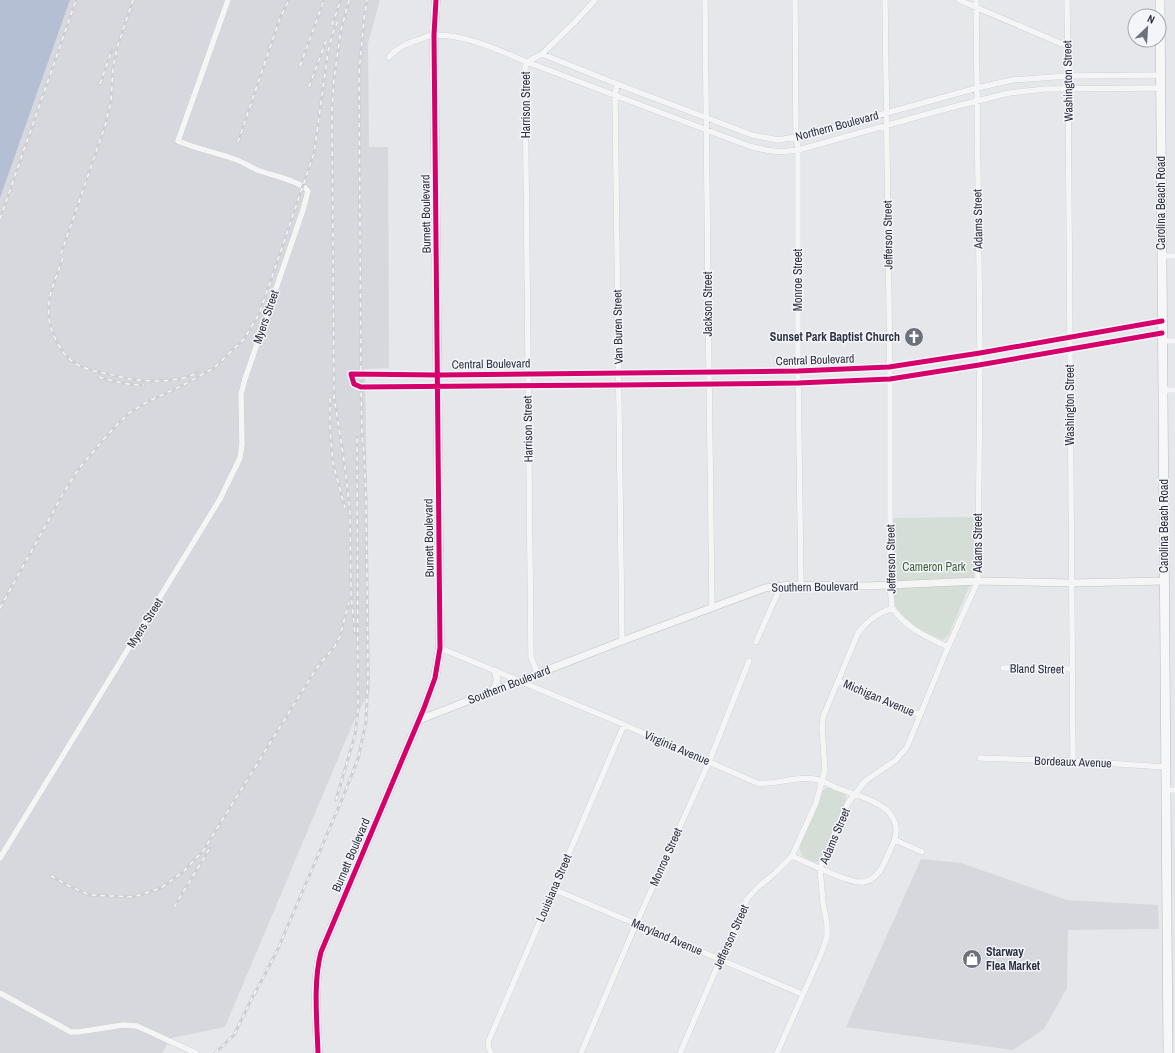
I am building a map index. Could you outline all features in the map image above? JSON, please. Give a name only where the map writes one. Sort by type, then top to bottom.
[{"type":"highway","name":"Carolina Beach Road","points":[[1160,0],[1166,767],[1171,790],[1168,1053]]},
{"type":"main road","name":"Burnett Boulevard","points":[[318,1052],[317,985],[321,952],[419,720],[435,678],[440,648],[434,34],[436,0]]},
{"type":"street","name":"Myers Street","points":[[0,858],[220,498],[237,467],[242,450],[242,389],[308,191],[306,188],[296,183],[258,170],[238,160],[206,151],[178,140],[228,0]]},
{"type":"street","points":[[527,62],[542,54],[596,0]]},
{"type":"street","name":"Jackson Street","points":[[704,0],[707,130],[708,384],[712,607]]},
{"type":"street","name":"Monroe Street","points":[[795,0],[798,150],[798,383],[801,585]]},
{"type":"street","name":"Jefferson Street","points":[[680,1053],[747,899],[792,856],[816,803],[825,770],[823,717],[858,633],[866,623],[878,614],[892,608],[890,585],[890,379],[886,126],[886,0]]},
{"type":"street","points":[[959,0],[1067,46]]},
{"type":"street","name":"Adams Street","points":[[777,1053],[821,954],[826,937],[827,924],[823,903],[820,868],[838,825],[854,794],[865,781],[896,760],[907,747],[948,647],[978,581],[980,353],[976,0]]},
{"type":"street","name":"Washington Street","points":[[1067,0],[1073,761]]},
{"type":"street","points":[[390,58],[404,45],[434,34]]},
{"type":"street","name":"Northern Boulevard","points":[[434,34],[472,41],[749,146],[766,151],[778,152],[798,150],[1009,93],[1068,89],[1160,88]]},
{"type":"street","name":"Northern Boulevard","points":[[542,54],[706,118],[761,138],[778,140],[797,138],[977,88],[1023,79],[1068,76],[1160,75]]},
{"type":"street","name":"Harrison Street","points":[[527,62],[525,68],[531,657],[538,675]]},
{"type":"street","name":"Van Buren Street","points":[[617,84],[615,95],[622,642]]},
{"type":"street","points":[[1161,256],[1175,256]]},
{"type":"street","name":"Central Boulevard","points":[[1162,321],[980,353],[889,367],[708,372],[438,375],[351,374],[354,384],[361,387],[798,383],[890,379],[1069,350],[1162,337],[1175,341]]},
{"type":"street","points":[[1163,390],[1175,390]]},
{"type":"street","name":"Southern Boulevard","points":[[419,720],[758,590],[781,586],[801,585],[890,585],[978,581],[1071,583],[1164,581]]},
{"type":"street","points":[[756,642],[781,586]]},
{"type":"street","points":[[892,608],[901,620],[911,628],[948,647]]},
{"type":"street","name":"Virginia Avenue","points":[[440,648],[624,725],[757,783],[767,784],[805,778],[816,779],[880,806],[892,817],[896,828],[895,840],[882,870],[873,878],[862,882],[846,879],[792,856]]},
{"type":"street","name":"Monroe Street","points":[[581,1053],[636,924],[709,762],[749,661]]},
{"type":"street","name":"Bland Street","points":[[1003,668],[1072,669]]},
{"type":"street","points":[[491,692],[497,685],[498,679],[495,671]]},
{"type":"street","name":"Michigan Avenue","points":[[838,681],[920,715]]},
{"type":"street","name":"Louisiana Street","points":[[491,1052],[488,1046],[489,1040],[624,725]]},
{"type":"street","name":"Bordeaux Avenue","points":[[980,758],[1073,761],[1166,767]]},
{"type":"street","points":[[895,840],[922,852]]},
{"type":"street","name":"Maryland Avenue","points":[[554,889],[802,994]]},
{"type":"street","points":[[0,993],[71,1032],[123,1025],[137,1026],[196,1053]]},
{"type":"shaded area","points":[[70,0],[380,0],[368,43],[369,147],[388,147],[389,368],[365,369],[370,690],[353,723],[225,1027],[171,1038],[162,1053],[0,1053],[0,198]]},
{"type":"shaded area","name":"Starway Flea Market","points":[[921,859],[961,863],[1067,900],[1158,905],[1159,929],[1068,930],[1067,988],[1044,1029],[1013,1050],[846,1027]]},
{"type":"green space","name":"Cameron Park","points":[[974,517],[974,578],[949,634],[943,640],[922,630],[910,622],[894,604],[893,518]]},
{"type":"green space","points":[[830,786],[844,792],[847,800],[823,859],[816,862],[804,857],[799,846],[822,791]]},
{"type":"water","points":[[0,0],[70,0],[0,198]]},
{"type":"railway","points":[[0,219],[76,0]]},
{"type":"railway","points":[[61,254],[105,126],[111,102],[113,68],[117,48],[133,0]]},
{"type":"railway","points":[[238,142],[280,18],[289,0]]},
{"type":"railway","points":[[300,66],[324,0]]},
{"type":"railway","points":[[332,25],[341,0]]},
{"type":"railway","points":[[349,0],[341,30],[334,78],[332,111],[334,396],[350,512],[351,595],[355,634]]},
{"type":"railway","points":[[254,995],[277,951],[343,797],[358,759],[366,722],[368,674],[366,500],[361,387],[359,73],[367,0]]},
{"type":"railway","points":[[0,608],[64,492],[80,467],[109,433],[129,413],[147,402],[214,368],[244,339],[259,314],[314,153],[328,52],[333,32],[338,21]]},
{"type":"railway","points":[[309,87],[326,41]]},
{"type":"railway","points":[[100,84],[112,50]]},
{"type":"railway","points":[[63,258],[52,290],[49,320],[59,346],[69,359],[90,370],[139,380],[160,381],[181,379],[198,372]]},
{"type":"railway","points":[[99,377],[122,383],[144,385]]},
{"type":"railway","points":[[330,398],[330,428],[333,463],[345,508]]},
{"type":"railway","points":[[336,800],[355,735],[358,711],[357,437]]},
{"type":"railway","points":[[51,876],[90,895],[133,897],[161,888],[184,871],[203,851],[316,669],[335,646],[340,636],[349,602]]},
{"type":"railway","points":[[174,907],[210,848]]},
{"type":"railway","points":[[215,1053],[234,1035],[256,990]]},
{"type":"cycle path","points":[[318,1053],[316,989],[321,952],[424,708],[435,678],[440,648],[434,35],[436,0]]},
{"type":"cycle path","points":[[1162,321],[980,353],[889,367],[798,371],[438,375],[351,374],[354,384],[361,387],[798,383],[890,379],[1162,333]]},
{"type":"place","name":"Sunset Park Baptist Church","points":[[914,337]]},
{"type":"place","name":"Starway Flea Market","points":[[972,959]]}]
